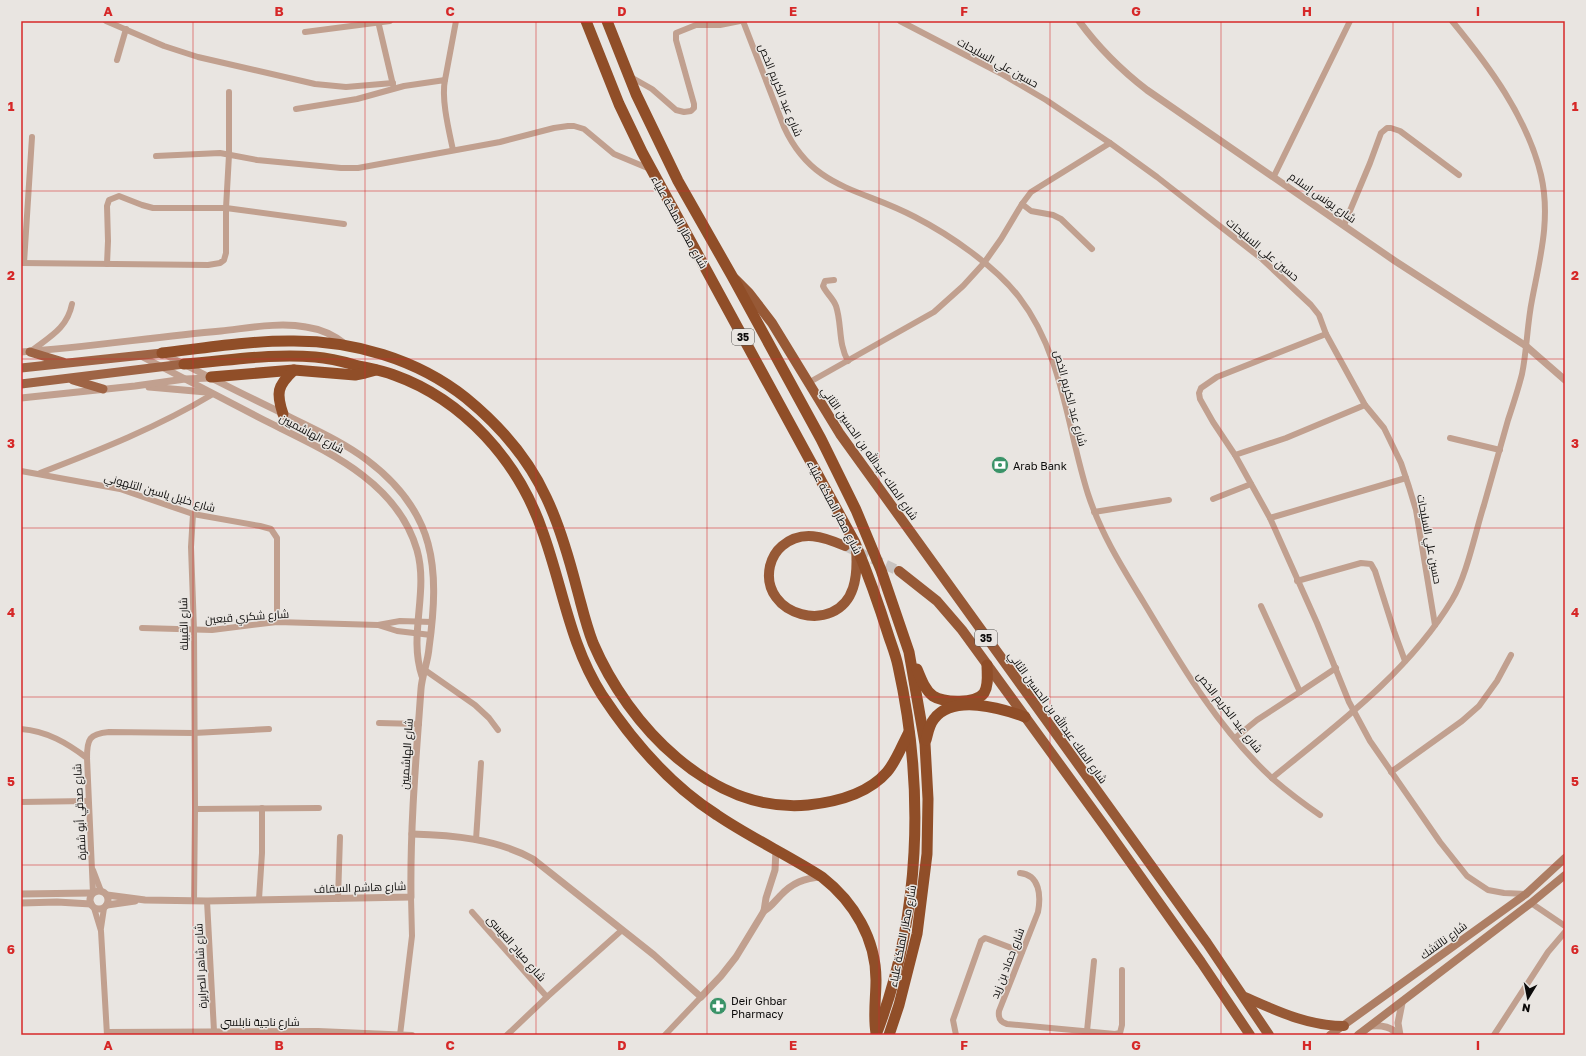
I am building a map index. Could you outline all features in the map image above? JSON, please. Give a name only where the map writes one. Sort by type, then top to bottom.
[{"type":"highway","name":"شارع مطار الملكة علياء","points":[[586,21],[619,104],[640,148],[877,597],[898,665],[909,731],[915,796],[914,860],[912,888],[898,965],[887,1007],[876,1034]]},
{"type":"highway","name":"شارع مطار الملكة علياء","points":[[606,21],[627,75],[678,181],[821,439],[856,510],[881,570],[909,652],[925,744],[928,826],[923,893],[912,955],[891,1033]]},
{"type":"highway","name":"شارع الملك عبدالله بن الحسين الثاني","points":[[732,276],[749,293],[772,323],[840,434],[1184,911],[1269,1035]]},
{"type":"highway","points":[[162,353],[258,342],[289,340],[324,342],[347,346],[392,358],[414,366],[464,397],[493,422],[511,442],[543,490],[564,544],[586,624],[606,668],[630,706],[644,725],[688,767],[726,789],[758,800],[786,805],[823,802],[854,794],[881,778],[896,759],[909,731]]},
{"type":"highway","points":[[184,364],[275,357],[301,356],[325,358],[376,370],[421,387],[446,402],[470,421],[504,457],[536,512],[568,619],[582,656],[601,693],[620,722],[657,765],[694,798],[718,816],[822,877],[836,888],[852,906],[864,927],[870,942],[873,956],[876,980],[874,1014],[876,1034]]},
{"type":"highway","points":[[211,377],[294,370],[355,375],[366,374],[376,370]]},
{"type":"highway","points":[[283,414],[278,398],[279,390],[283,381],[294,370]]},
{"type":"highway","points":[[525,492],[543,490]]},
{"type":"highway","name":"35","points":[[805,536],[815,536],[850,544],[857,563],[855,582],[847,601],[838,609],[822,616],[802,615],[786,607],[776,597],[769,581],[769,572],[776,553],[787,542],[805,536]]},
{"type":"highway","name":"35","points":[[899,571],[929,594],[944,608],[1144,882],[1221,991],[1250,1035]]},
{"type":"highway","points":[[909,652],[926,688],[934,696],[945,700],[969,700],[983,694],[987,685],[987,665]]},
{"type":"highway","points":[[925,744],[934,719],[949,709],[966,706],[991,706],[1025,717]]},
{"type":"highway","points":[[1244,997],[1299,1020],[1324,1025],[1344,1026]]},
{"type":"main road","points":[[26,352],[66,363]]},
{"type":"main road","points":[[21,368],[162,353]]},
{"type":"main road","points":[[21,384],[184,364]]},
{"type":"main road","points":[[68,378],[104,389]]},
{"type":"main road","name":"شارع نالتشك","points":[[1330,1035],[1526,894],[1565,858]]},
{"type":"main road","points":[[1358,1035],[1402,1003],[1565,875]]},
{"type":"street","points":[[305,32],[390,21]]},
{"type":"street","points":[[453,150],[448,129],[444,95],[445,80],[456,21]]},
{"type":"street","points":[[627,75],[648,86],[676,110],[684,112],[692,110],[694,104],[676,40],[676,33],[696,25],[720,25],[742,21]]},
{"type":"street","name":"شارع عبد الكريم الخص","points":[[742,21],[789,137],[798,152],[806,161],[824,176],[843,187],[914,216],[984,263],[1018,297],[1033,319],[1045,342],[1060,386],[1080,468],[1094,512],[1105,538],[1120,565],[1182,666],[1208,704],[1235,738],[1272,778],[1320,815]]},
{"type":"street","name":"حسين علي السليحات","points":[[900,21],[909,23],[1000,72],[1046,100],[1110,144],[1157,177],[1276,271],[1300,293],[1319,314],[1326,334],[1365,405],[1384,428],[1406,478],[1416,510],[1435,625]]},
{"type":"street","name":"شارع يونس إسلام","points":[[1079,21],[1103,50],[1139,83],[1433,287],[1526,346],[1565,380]]},
{"type":"street","points":[[1274,176],[1350,21]]},
{"type":"street","points":[[1272,778],[1382,684],[1405,661],[1435,625],[1453,598],[1466,566],[1521,376],[1531,306],[1544,240],[1545,198],[1541,174],[1526,133],[1513,108],[1490,69],[1452,21]]},
{"type":"street","points":[[110,22],[164,46],[198,57],[315,84],[346,86],[393,86],[445,80]]},
{"type":"street","points":[[378,22],[393,86]]},
{"type":"street","points":[[117,60],[126,29]]},
{"type":"street","points":[[296,108],[357,99],[393,86]]},
{"type":"street","points":[[636,94],[638,89],[648,86]]},
{"type":"street","points":[[32,137],[22,263],[208,265],[220,263],[226,256],[229,92]]},
{"type":"street","points":[[156,156],[220,153],[257,160],[350,168],[500,142],[554,128],[574,126],[590,133],[614,154],[651,169]]},
{"type":"street","points":[[1344,225],[1381,133],[1387,128],[1400,131],[1458,175]]},
{"type":"street","points":[[808,383],[932,314],[963,286],[984,263],[1001,239],[1022,204],[1036,189],[1110,144]]},
{"type":"street","points":[[632,162],[640,148]]},
{"type":"street","points":[[107,264],[108,241],[106,206],[112,198],[122,197],[153,208],[226,208],[344,224]]},
{"type":"street","points":[[1022,204],[1032,211],[1053,215],[1061,220],[1092,249]]},
{"type":"street","points":[[834,280],[825,281],[822,286],[832,298],[836,306],[842,346],[848,361]]},
{"type":"street","points":[[26,352],[64,325],[69,316],[72,304]]},
{"type":"street","points":[[26,352],[178,335],[279,326],[297,326],[314,329],[336,338],[347,346]]},
{"type":"street","points":[[1326,334],[1224,374],[1211,381],[1201,388],[1199,393],[1202,403],[1235,455],[1270,518],[1353,710],[1370,741],[1440,842],[1467,876],[1488,890],[1504,894],[1526,894]]},
{"type":"street","name":"شارع الهاشميين","points":[[162,353],[336,440],[366,460],[396,486],[412,506],[422,525],[432,556],[434,586],[431,635],[428,655],[422,671]]},
{"type":"street","name":"شارع الهاشميين","points":[[138,355],[331,454],[369,481],[395,506],[409,526],[418,552],[422,579],[418,634],[422,671],[412,834]]},
{"type":"street","points":[[21,398],[211,377]]},
{"type":"street","points":[[134,386],[212,393]]},
{"type":"street","points":[[38,474],[115,444],[151,428],[212,393]]},
{"type":"street","points":[[1235,455],[1286,438],[1365,405]]},
{"type":"street","points":[[1450,438],[1500,450]]},
{"type":"street","name":"شارع خليل ياسين التلهوني","points":[[21,471],[120,489],[193,514],[260,526],[274,531],[277,538],[277,622]]},
{"type":"street","points":[[1270,518],[1406,478]]},
{"type":"street","points":[[1213,499],[1251,484]]},
{"type":"street","points":[[1094,512],[1170,500]]},
{"type":"street","name":"شارع القبيلة","points":[[193,514],[191,547],[194,630],[196,809],[194,900]]},
{"type":"street","points":[[1297,581],[1361,563],[1371,564],[1405,661]]},
{"type":"street","points":[[1261,606],[1300,692]]},
{"type":"street","name":"شارع شكري قبعين","points":[[142,628],[194,630],[232,628],[277,622],[378,625],[400,621],[432,622]]},
{"type":"street","name":"شارع شكري قبعين","points":[[378,625],[397,631],[431,635]]},
{"type":"street","points":[[1391,772],[1462,722],[1479,706],[1497,681],[1511,654]]},
{"type":"street","points":[[1235,738],[1257,720],[1336,668]]},
{"type":"street","points":[[422,671],[476,705],[498,730]]},
{"type":"street","points":[[379,723],[419,724]]},
{"type":"street","name":"شارع صدقي أبو شقرة","points":[[21,729],[40,733],[66,743],[87,758],[92,866],[98,893]]},
{"type":"street","points":[[87,758],[87,745],[89,740],[92,737],[102,733],[194,733],[269,729]]},
{"type":"street","points":[[476,840],[481,763]]},
{"type":"street","points":[[21,802],[88,800]]},
{"type":"street","points":[[260,899],[262,808]]},
{"type":"street","points":[[196,809],[318,808]]},
{"type":"street","points":[[412,834],[476,840],[510,848],[533,859],[674,971],[701,997]]},
{"type":"street","name":"شارع هاشم السقاف","points":[[21,894],[98,893],[145,900],[207,901],[411,897],[412,834]]},
{"type":"street","points":[[338,899],[340,837]]},
{"type":"street","points":[[665,1035],[721,976],[736,956],[764,910],[766,898],[776,870],[776,850]]},
{"type":"street","name":"شارع حماد بن زيد","points":[[1020,873],[1033,879],[1040,893],[1038,912],[1000,1008],[999,1018],[1002,1022],[1050,1032],[1087,1031],[1114,1034],[1121,1032],[1122,970]]},
{"type":"street","points":[[764,910],[769,908],[795,882],[807,878],[822,877]]},
{"type":"street","points":[[101,931],[90,898],[98,893],[108,902],[105,906],[101,931],[107,1034]]},
{"type":"street","points":[[400,1035],[412,942],[413,918],[411,897]]},
{"type":"street","name":"شارع هاشم السقاف","points":[[92,906],[97,909],[105,906],[145,900]]},
{"type":"street","name":"شارع شاهر الصرايرة","points":[[207,901],[214,1031]]},
{"type":"street","points":[[21,903],[57,902],[92,906]]},
{"type":"street","points":[[1531,903],[1565,926]]},
{"type":"street","name":"شارع صياح العيسى","points":[[472,912],[547,997]]},
{"type":"street","points":[[507,1035],[622,930]]},
{"type":"street","points":[[1494,1035],[1548,952],[1565,932]]},
{"type":"street","points":[[956,1035],[953,1020],[981,941],[985,938],[1022,952]]},
{"type":"street","points":[[1087,1031],[1094,961]]},
{"type":"street","points":[[1399,1035],[1398,1023],[1402,1003]]},
{"type":"street","points":[[1371,1026],[1382,1025],[1393,1030],[1399,1035]]},
{"type":"street","name":"شارع ناجية نابلسي","points":[[107,1034],[214,1031],[412,1035]]},
{"type":"tunnel","points":[[845,546],[899,571]]},
{"type":"place","name":"Arab Bank","points":[[1000,465]]},
{"type":"place","name":"Deir Ghbar Pharmacy","points":[[718,1006]]}]
